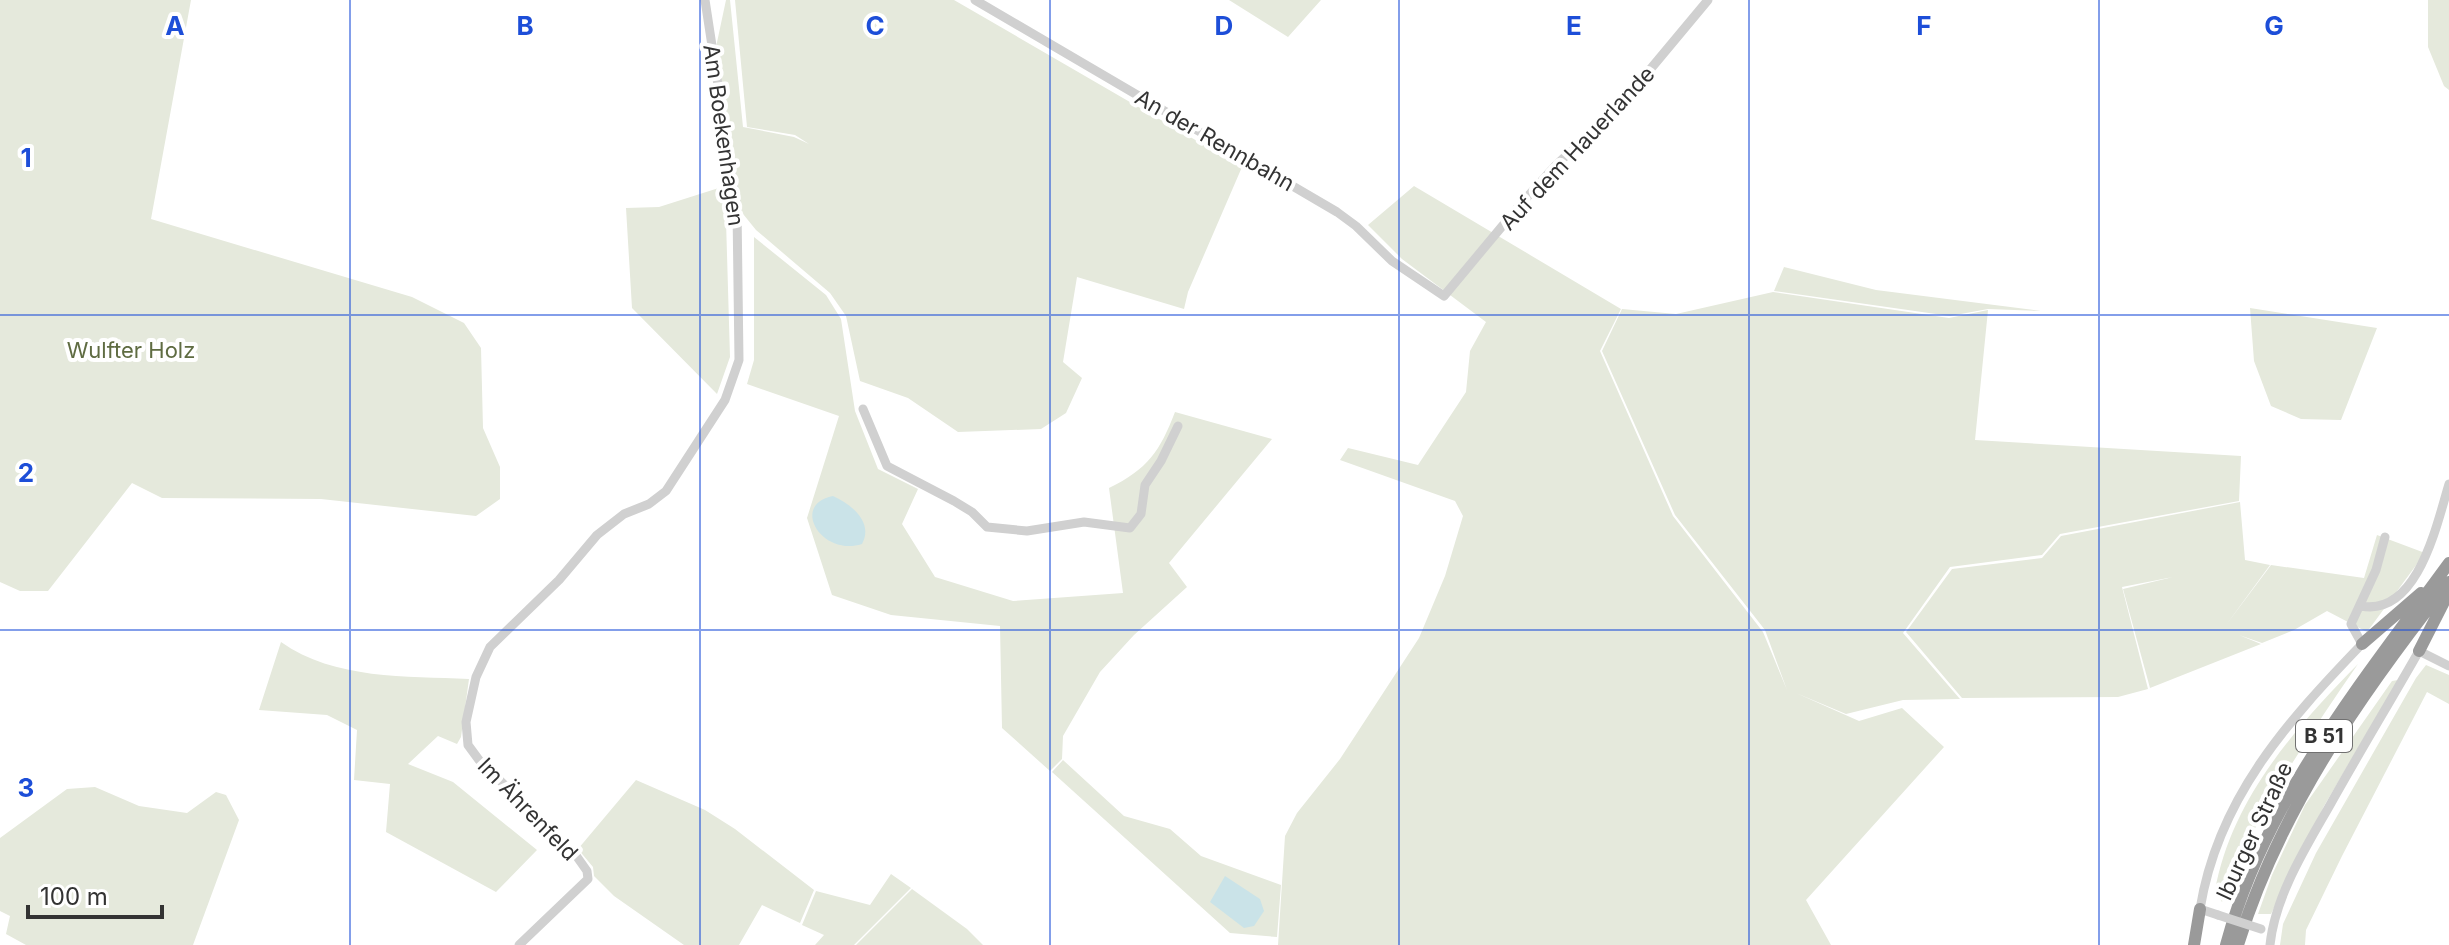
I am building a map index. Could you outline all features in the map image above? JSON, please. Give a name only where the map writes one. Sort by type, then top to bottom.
[{"type":"highway","name":"Iburger Straße","points":[[2226,945],[2254,867],[2294,783],[2337,715],[2449,563]]},
{"type":"highway","name":"Iburger Straße","points":[[2238,945],[2302,795],[2349,719],[2449,582]]},
{"type":"highway","points":[[2362,644],[2434,584]]},
{"type":"highway","points":[[2419,651],[2449,592]]},
{"type":"highway","points":[[2194,945],[2200,909]]},
{"type":"street","name":"Am Boekenhagen","points":[[524,615],[597,535],[624,514],[649,504],[666,491],[725,400],[739,360],[737,209],[705,0]]},
{"type":"street","name":"An der Rennbahn","points":[[975,0],[1337,212],[1392,261],[1444,296]]},
{"type":"street","name":"Auf dem Hauerlande","points":[[1444,296],[1519,206],[1556,165],[1605,120],[1708,0]]},
{"type":"street","points":[[863,409],[887,466],[954,501],[972,512],[987,527],[1027,531],[1084,522],[1130,528],[1141,514],[1145,485],[1178,426]]},
{"type":"street","points":[[2361,606],[2372,609],[2381,606],[2400,594],[2416,577],[2427,554],[2449,484]]},
{"type":"street","points":[[2362,644],[2351,624],[2376,570],[2385,537]]},
{"type":"street","name":"Im Ährenfeld","points":[[519,945],[588,879],[587,871],[575,854],[479,760],[468,745],[466,722],[476,677],[490,647],[524,615]]},
{"type":"street","name":"Iburger Straße","points":[[2271,932],[2200,909],[2212,856],[2239,795],[2275,739],[2362,644]]},
{"type":"street","points":[[2270,945],[2271,932],[2285,893],[2311,838],[2419,651],[2449,666]]},
{"type":"green space","name":"Wulfter Holz","points":[[0,0],[191,0],[151,219],[412,297],[464,323],[481,348],[483,428],[500,467],[500,499],[476,516],[321,499],[162,498],[132,483],[48,591],[20,591],[0,582]]},
{"type":"green space","points":[[726,0],[730,0],[743,127],[794,137],[809,144],[795,135],[747,127],[735,0],[954,0],[1242,167],[1188,292],[1184,309],[1077,277],[1063,362],[1082,378],[1066,413],[1041,429],[958,432],[908,398],[860,381],[846,316],[830,293],[756,230],[739,209],[716,47]]},
{"type":"green space","points":[[1229,0],[1321,0],[1288,37]]},
{"type":"green space","points":[[2428,0],[2449,0],[2449,90],[2444,86],[2428,47]]},
{"type":"green space","points":[[725,186],[730,357],[717,394],[632,308],[626,208],[659,207]]},
{"type":"green space","points":[[1414,186],[1621,309],[1600,351],[1673,516],[1763,632],[1787,690],[1765,630],[1675,515],[1602,351],[1622,309],[1676,314],[1773,292],[1949,318],[1988,310],[1975,440],[2241,456],[2239,501],[2060,534],[2042,555],[1950,567],[1903,633],[1960,699],[1903,700],[1846,714],[1796,693],[1859,721],[1902,708],[1944,747],[1806,900],[1831,945],[1278,945],[1285,836],[1297,813],[1340,759],[1419,638],[1445,576],[1463,516],[1455,501],[1340,460],[1348,448],[1418,465],[1466,392],[1470,351],[1486,322],[1402,259],[1368,225]]},
{"type":"green space","points":[[754,237],[826,295],[841,319],[855,411],[878,469],[918,489],[902,524],[935,577],[1013,601],[1123,593],[1109,488],[1134,474],[1151,458],[1175,412],[1272,439],[1169,563],[1187,587],[1134,635],[1100,672],[1063,736],[1062,759],[1050,771],[1002,728],[1000,626],[891,615],[832,595],[807,518],[839,416],[747,384],[754,360]]},
{"type":"green space","points":[[1784,267],[1876,290],[2041,311],[1988,309],[1950,316],[1774,291]]},
{"type":"green space","points":[[2250,308],[2377,328],[2341,420],[2301,419],[2271,406],[2254,361]]},
{"type":"green space","points":[[2240,502],[2245,560],[2270,565],[2226,625],[2271,565],[2364,578],[2377,535],[2425,553],[2367,632],[2327,611],[2294,630],[2262,643],[2239,635],[2261,644],[2150,688],[2123,589],[2173,577],[2122,587],[2148,689],[2118,697],[1962,698],[1906,632],[1952,569],[2042,558],[2061,536]]},
{"type":"green space","points":[[281,642],[302,654],[348,670],[396,676],[469,679],[461,737],[457,744],[438,736],[408,764],[453,782],[537,850],[496,892],[386,832],[390,784],[354,780],[357,730],[327,715],[259,710]]},
{"type":"green space","points":[[2358,664],[2266,808],[2222,902],[2215,891],[2223,858],[2251,796],[2289,740]]},
{"type":"green space","points":[[2426,665],[2449,675],[2449,704],[2427,692],[2306,930],[2305,945],[2280,945],[2283,924],[2316,853]]},
{"type":"green space","points":[[2398,680],[2324,806],[2271,914],[2258,914],[2272,875],[2305,805],[2392,681]]},
{"type":"green space","points":[[1063,760],[1124,816],[1170,829],[1201,856],[1281,885],[1277,937],[1230,933],[1052,772]]},
{"type":"green space","points":[[636,780],[705,810],[735,829],[814,890],[800,923],[762,905],[739,945],[684,945],[614,896],[594,876],[593,867],[578,849]]},
{"type":"green space","points":[[95,787],[139,806],[187,813],[216,792],[226,795],[239,820],[193,945],[26,945],[6,934],[10,916],[0,911],[0,838],[67,789]]},
{"type":"green space","points":[[891,874],[911,888],[854,945],[815,945],[824,935],[802,925],[816,891],[870,905]]},
{"type":"green space","points":[[912,889],[967,929],[983,945],[856,945]]},
{"type":"water","points":[[833,496],[853,509],[863,521],[865,536],[862,544],[847,546],[834,543],[823,537],[816,528],[812,518],[814,509],[820,501]]},
{"type":"water","points":[[1225,876],[1260,899],[1264,911],[1254,926],[1244,928],[1210,902]]}]
